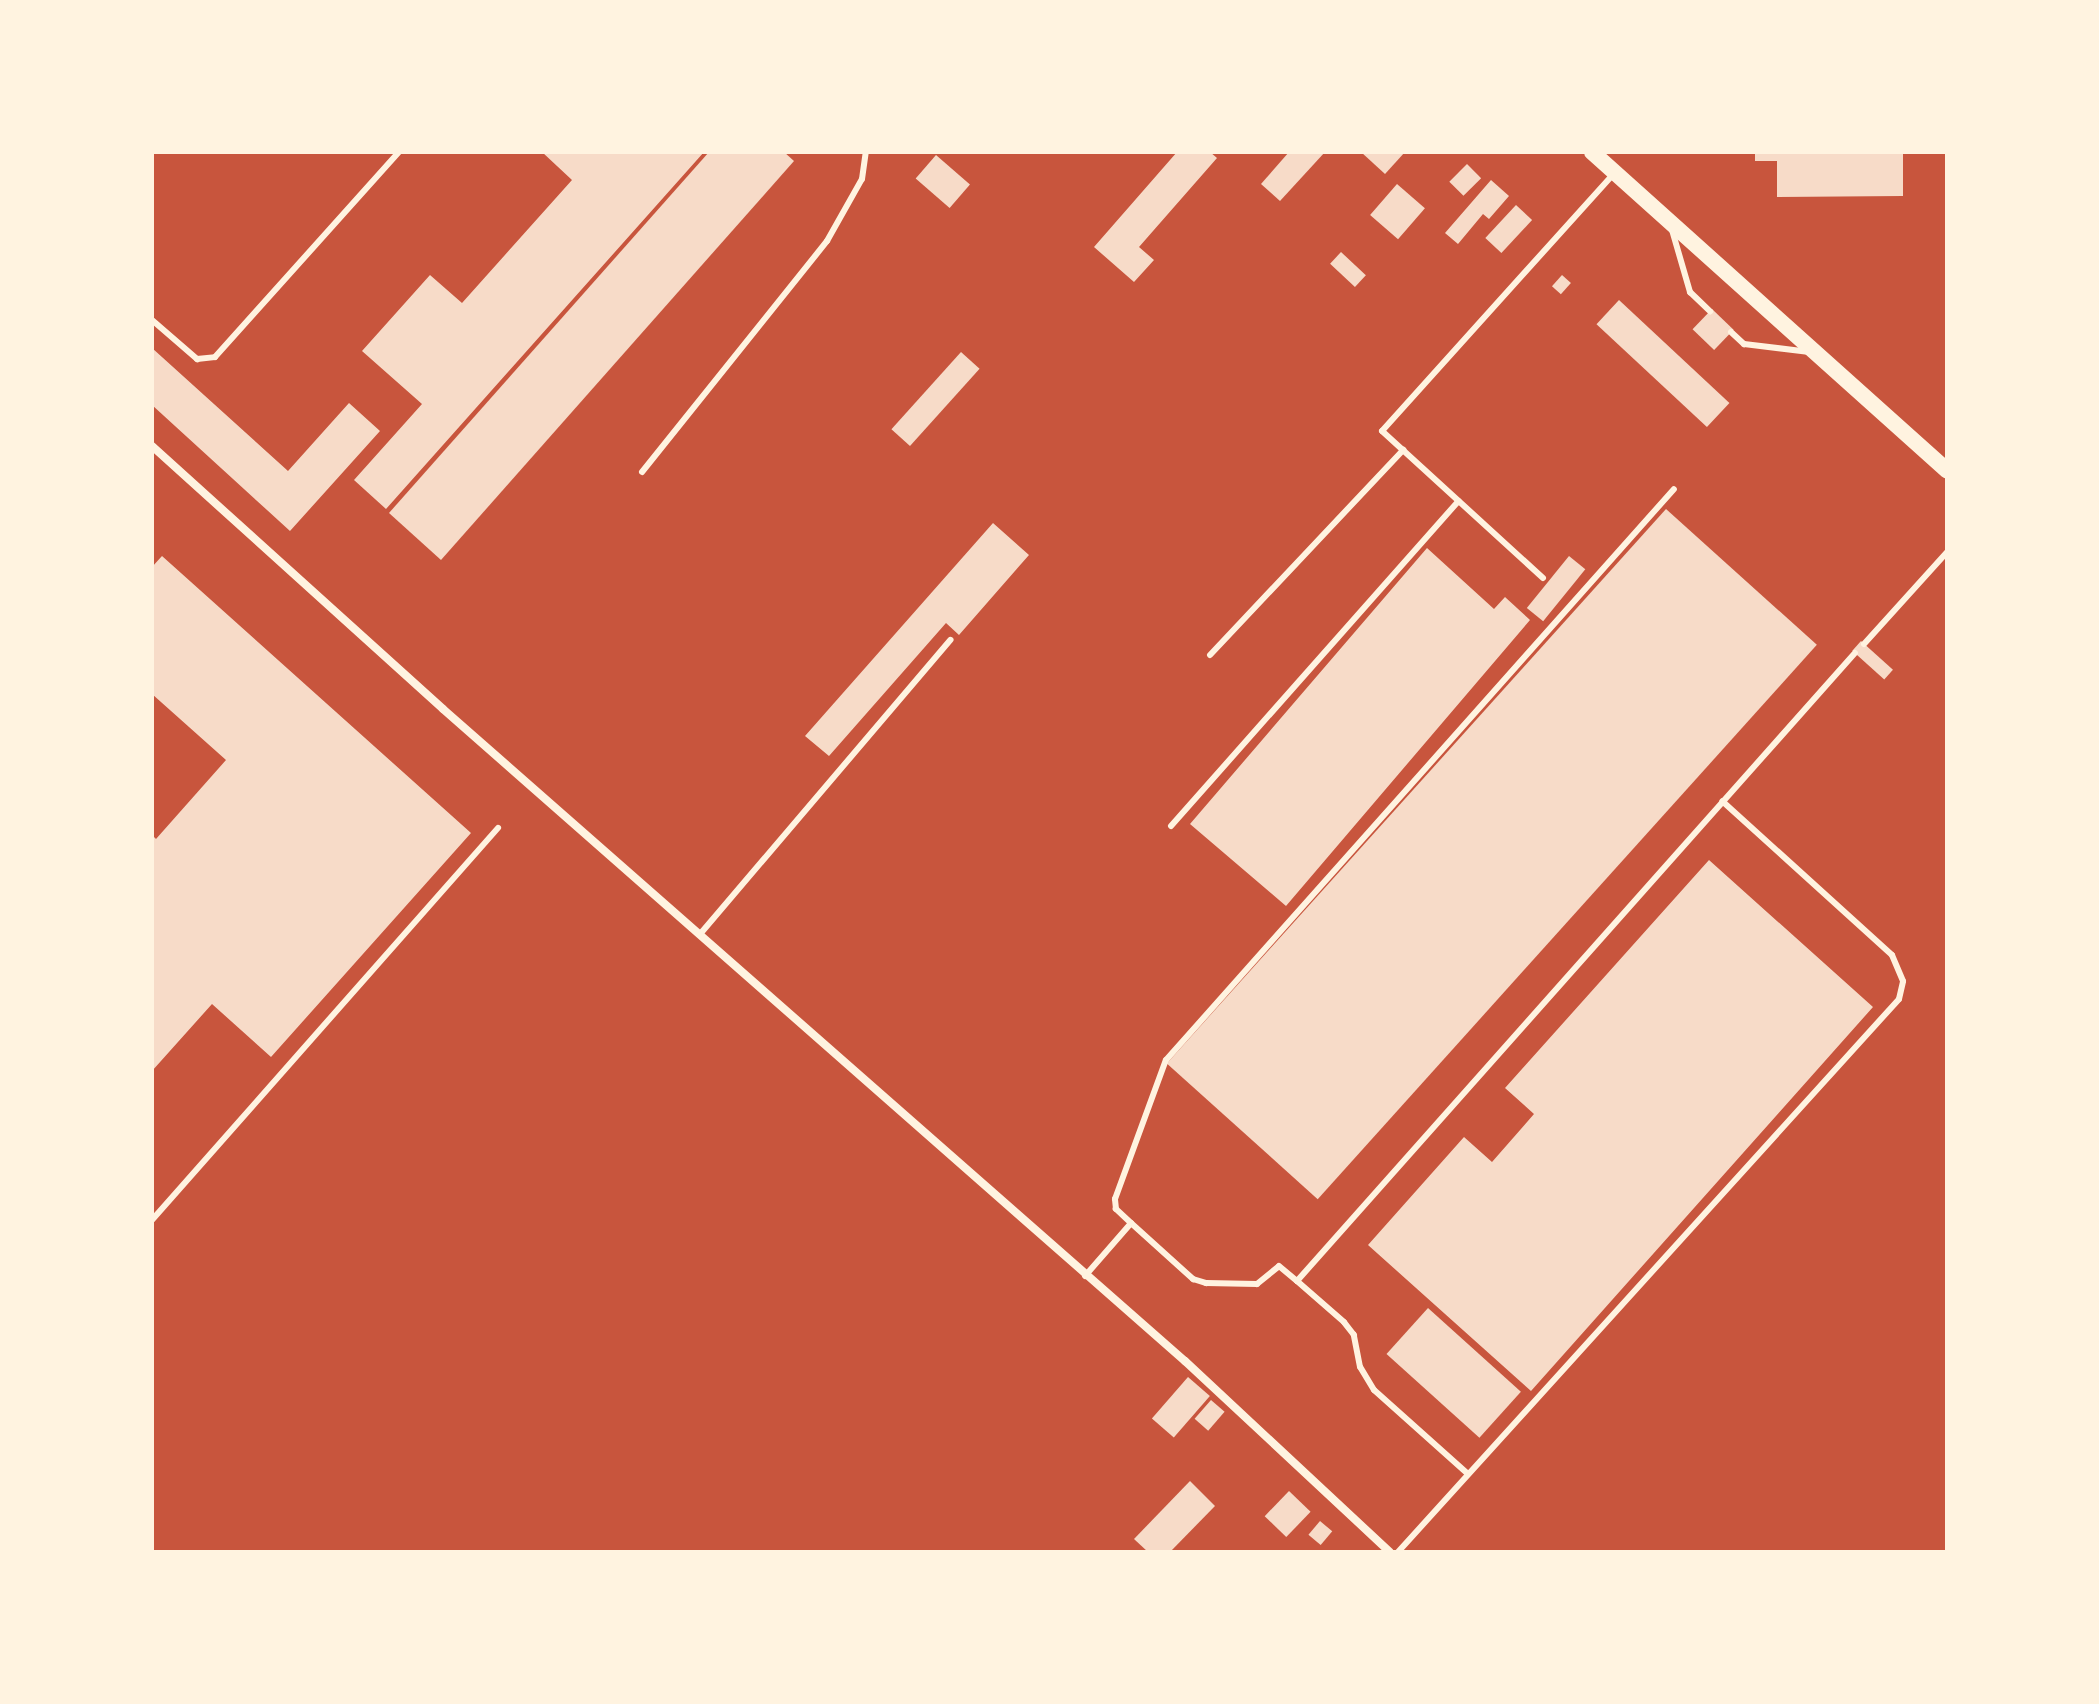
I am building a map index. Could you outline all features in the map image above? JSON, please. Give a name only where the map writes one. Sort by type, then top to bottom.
[{"type":"main road","points":[[1592,152],[1947,470]]},
{"type":"street","points":[[152,446],[1085,1276],[1390,1552]]},
{"type":"lane","points":[[152,320],[197,359],[215,357],[399,152]]},
{"type":"lane","points":[[642,472],[827,241],[862,179],[866,152]]},
{"type":"lane","points":[[1543,578],[1382,431],[1615,172]]},
{"type":"lane","points":[[1671,224],[1690,292],[1710,311]]},
{"type":"lane","points":[[1731,332],[1744,344],[1818,353]]},
{"type":"lane","points":[[1210,655],[1403,450]]},
{"type":"lane","points":[[1468,1474],[1374,1390],[1360,1367],[1354,1335],[1344,1322],[1279,1266],[1257,1284],[1193,1279],[1116,1209],[1115,1199],[1166,1060],[1674,489]]},
{"type":"lane","points":[[1171,826],[1459,501]]},
{"type":"lane","points":[[1864,644],[1947,552]]},
{"type":"lane","points":[[701,933],[950,640]]},
{"type":"lane","points":[[1297,1281],[1855,653]]},
{"type":"lane","points":[[1398,1552],[1899,999],[1903,981],[1892,955],[1722,801]]},
{"type":"lane","points":[[152,1220],[498,828]]},
{"type":"lane","points":[[1085,1276],[1131,1223]]},
{"type":"building","points":[[542,152],[704,152],[386,509],[354,480],[422,404],[362,351],[430,275],[462,303],[572,180]]},
{"type":"building","points":[[709,152],[784,152],[794,161],[441,560],[389,513]]},
{"type":"building","points":[[1177,152],[1210,152],[1217,158],[1139,247],[1154,260],[1134,282],[1094,247]]},
{"type":"building","points":[[1289,152],[1325,152],[1280,201],[1261,184]]},
{"type":"building","points":[[1361,152],[1405,152],[1385,174]]},
{"type":"building","points":[[1755,152],[1903,152],[1903,196],[1777,197],[1777,161],[1755,161]]},
{"type":"building","points":[[936,155],[970,185],[950,208],[916,178]]},
{"type":"building","points":[[1467,164],[1481,178],[1463,196],[1449,182]]},
{"type":"building","points":[[1491,180],[1509,196],[1489,219],[1483,214],[1458,244],[1445,233]]},
{"type":"building","points":[[1397,184],[1425,208],[1398,239],[1370,215]]},
{"type":"building","points":[[1516,205],[1532,220],[1501,253],[1485,238]]},
{"type":"building","points":[[1341,252],[1366,275],[1355,287],[1330,264]]},
{"type":"building","points":[[1562,275],[1571,283],[1561,294],[1552,286]]},
{"type":"building","points":[[1619,300],[1729,403],[1707,427],[1596,324]]},
{"type":"building","points":[[1712,309],[1734,330],[1714,350],[1693,329]]},
{"type":"building","points":[[152,348],[288,471],[349,403],[380,431],[290,531],[152,405]]},
{"type":"building","points":[[961,352],[980,369],[910,446],[891,429]]},
{"type":"building","points":[[1666,509],[1817,645],[1318,1199],[1167,1063]]},
{"type":"building","points":[[993,523],[1029,555],[959,635],[946,623],[829,756],[805,736]]},
{"type":"building","points":[[1427,548],[1494,609],[1505,597],[1530,620],[1286,906],[1190,824]]},
{"type":"building","points":[[162,556],[471,833],[271,1057],[212,1004],[152,1071],[152,835],[156,839],[226,760],[152,694],[152,567]]},
{"type":"building","points":[[1569,556],[1585,569],[1543,621],[1527,608]]},
{"type":"building","points":[[1861,641],[1893,670],[1884,679],[1852,651]]},
{"type":"building","points":[[1709,860],[1873,1007],[1531,1391],[1368,1245],[1464,1137],[1492,1162],[1534,1114],[1505,1088]]},
{"type":"building","points":[[1428,1308],[1521,1392],[1479,1438],[1387,1354]]},
{"type":"building","points":[[1188,1377],[1210,1396],[1174,1438],[1152,1419]]},
{"type":"building","points":[[1211,1400],[1225,1412],[1208,1431],[1195,1419]]},
{"type":"building","points":[[1190,1481],[1215,1506],[1170,1552],[1148,1552],[1134,1539]]},
{"type":"building","points":[[1289,1491],[1311,1512],[1286,1537],[1265,1516]]},
{"type":"building","points":[[1320,1521],[1332,1531],[1321,1545],[1308,1535]]}]
